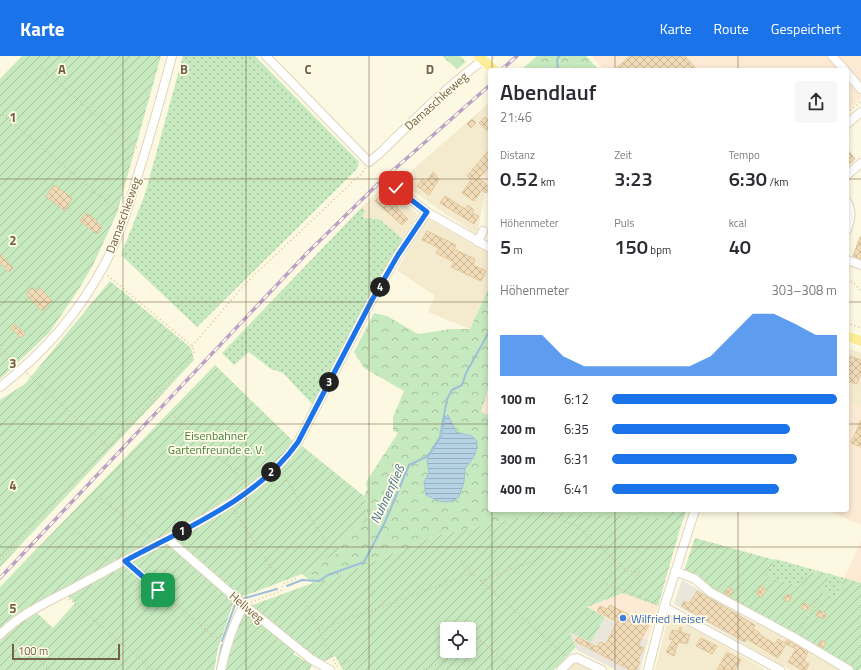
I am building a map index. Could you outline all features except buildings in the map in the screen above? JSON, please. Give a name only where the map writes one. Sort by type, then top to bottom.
[{"type":"main road","points":[[479,56],[492,68]]},
{"type":"main road","points":[[849,337],[861,341]]},
{"type":"street","name":"Damaschkeweg","points":[[0,387],[23,369],[58,333],[79,305],[101,270],[125,217],[145,154],[172,56]]},
{"type":"street","points":[[266,56],[369,162]]},
{"type":"street","name":"Damaschkeweg","points":[[369,162],[439,96],[489,56]]},
{"type":"street","points":[[832,56],[843,68]]},
{"type":"street","points":[[849,75],[861,89]]},
{"type":"street","points":[[849,122],[861,112]]},
{"type":"street","points":[[849,173],[861,163]]},
{"type":"street","points":[[396,188],[427,212],[488,247]]},
{"type":"street","points":[[849,205],[849,223]]},
{"type":"street","points":[[2,632],[26,615],[63,594],[210,517],[252,488],[291,453],[372,300],[398,255],[427,212]]},
{"type":"street","points":[[478,242],[483,231]]},
{"type":"street","points":[[849,261],[861,265]]},
{"type":"street","points":[[648,670],[664,607],[694,512]]},
{"type":"street","name":"Hellweg","points":[[168,539],[244,605],[310,659],[333,668]]},
{"type":"street","points":[[675,571],[695,579],[710,592],[849,670]]},
{"type":"street","points":[[221,670],[226,647],[237,617],[244,605]]},
{"type":"street","points":[[664,607],[780,670]]},
{"type":"street","points":[[562,670],[571,660],[577,658],[602,670]]},
{"type":"path","points":[[41,68],[101,120],[145,154]]},
{"type":"path","points":[[849,111],[861,101]]},
{"type":"path","points":[[3,115],[125,217]]},
{"type":"path","points":[[192,346],[246,283],[362,173],[369,162]]},
{"type":"path","points":[[0,560],[190,360],[194,352],[192,346],[101,270]]},
{"type":"path","points":[[849,281],[853,282],[861,291]]},
{"type":"path","points":[[849,324],[861,328]]},
{"type":"path","points":[[0,349],[108,447]]},
{"type":"path","points":[[175,416],[252,488]]},
{"type":"path","points":[[277,466],[326,542]]},
{"type":"path","points":[[101,499],[158,543]]},
{"type":"path","points":[[230,503],[274,572]]},
{"type":"path","points":[[554,517],[575,525],[627,571],[640,572],[627,592]]},
{"type":"path","points":[[76,530],[114,567]]},
{"type":"path","points":[[481,581],[541,558]]},
{"type":"path","points":[[461,560],[472,573],[571,660]]},
{"type":"path","points":[[125,561],[226,647]]},
{"type":"path","points":[[319,630],[472,573]]},
{"type":"path","points":[[244,605],[282,591],[283,584],[297,578]]},
{"type":"path","points":[[607,584],[664,607]]},
{"type":"path","points":[[794,638],[823,592]]},
{"type":"path","points":[[63,594],[153,670]]},
{"type":"path","points":[[305,602],[319,630],[333,668],[338,670]]},
{"type":"path","points":[[457,619],[460,622]]},
{"type":"path","points":[[2,632],[51,670]]},
{"type":"path","points":[[476,636],[514,670]]},
{"type":"path","points":[[476,643],[481,640]]},
{"type":"path","points":[[333,668],[368,654]]},
{"type":"path","points":[[424,670],[450,658]]},
{"type":"shaded area","points":[[592,56],[861,56],[861,98],[849,109],[849,68],[602,68]]},
{"type":"shaded area","points":[[488,104],[488,151],[466,177],[485,192],[477,235],[400,181]]},
{"type":"shaded area","points":[[488,151],[488,194],[466,177]]},
{"type":"shaded area","points":[[385,185],[418,215],[403,239],[379,219],[364,218],[362,216],[366,211],[361,208]]},
{"type":"shaded area","points":[[427,218],[488,253],[488,289],[470,329],[428,312],[435,296],[397,270]]},
{"type":"shaded area","points":[[849,349],[861,353],[861,406],[849,401]]},
{"type":"shaded area","points":[[488,390],[488,415],[481,413]]},
{"type":"shaded area","points":[[849,401],[861,406],[861,525],[832,512],[849,512]]},
{"type":"shaded area","points":[[861,541],[861,583],[844,578]]},
{"type":"shaded area","points":[[682,580],[756,624],[744,644],[674,604]]},
{"type":"shaded area","points":[[623,593],[658,606],[648,640],[586,607]]},
{"type":"shaded area","points":[[669,615],[766,670],[655,670]]},
{"type":"shaded area","points":[[605,617],[648,640],[640,670],[616,670],[577,650],[568,631],[591,642]]},
{"type":"shaded area","points":[[758,620],[844,670],[790,670],[744,644]]},
{"type":"shaded area","points":[[576,663],[591,670],[567,670]]},
{"type":"green space","points":[[22,56],[161,56],[117,213],[93,265],[49,333],[0,379],[0,79]]},
{"type":"green space","points":[[183,56],[255,56],[359,162],[357,169],[197,327],[121,255],[145,194]]},
{"type":"green space","points":[[442,56],[460,56],[466,62],[457,69]]},
{"type":"green space","points":[[537,56],[586,56],[597,68],[523,68]]},
{"type":"green space","points":[[361,208],[366,211],[362,216],[364,218],[379,219],[403,239],[385,269],[313,405],[283,373],[271,369],[249,352],[234,365],[222,353]]},
{"type":"green space","points":[[110,281],[191,348],[194,360],[0,567],[0,400],[25,384]]},
{"type":"green space","points":[[488,289],[488,389],[481,412],[488,414],[488,512],[543,512],[431,537],[320,584],[313,583],[302,574],[341,551],[337,544],[368,519],[364,496],[367,489],[366,482],[398,433],[393,431],[393,417],[404,391],[364,368],[354,352],[374,313],[387,316],[418,334],[451,329],[470,329]],"holes":[[[444,417],[456,432],[472,436],[473,460],[465,468],[464,482],[424,482],[429,473],[427,459],[442,436]]]},
{"type":"green space","name":"Eisenbahner Gartenfreunde e. V.","points":[[215,365],[294,442],[275,463],[252,483],[207,512],[52,595],[0,628],[0,587]]},
{"type":"green space","points":[[302,446],[364,496],[368,519],[337,544],[341,551],[302,574],[239,598],[174,541],[222,514],[257,490],[277,473]]},
{"type":"green space","points":[[543,512],[666,512],[662,518]]},
{"type":"green space","points":[[543,512],[662,518],[666,512],[686,512],[681,525],[658,606],[623,593],[587,607],[605,617],[591,642],[569,632],[576,647],[554,670],[343,670],[335,656],[321,663],[250,606],[313,583],[320,584],[431,537]]},
{"type":"green space","points":[[695,538],[775,560],[765,576],[800,586],[809,571],[830,578],[821,592],[836,597],[844,578],[861,583],[860,670],[853,670],[710,589],[684,571]]},
{"type":"green space","points":[[167,543],[234,600],[218,648],[214,670],[0,670],[0,641],[13,628],[37,613],[53,628],[75,603],[68,596]]},
{"type":"green space","points":[[775,559],[844,578],[836,597],[821,592],[830,578],[809,571],[801,586],[764,576]]},
{"type":"green space","points":[[246,610],[295,651],[293,654],[312,665],[310,670],[224,670],[240,616]]},
{"type":"water","points":[[448,415],[456,432],[472,436],[477,441],[474,456],[465,468],[464,482],[459,497],[454,500],[442,502],[426,495],[424,482],[429,473],[427,459],[442,436],[445,417]]},
{"type":"waterway","name":"Nuhnenfließ","points":[[558,68],[557,60],[559,56]]},
{"type":"waterway","name":"Nuhnenfließ","points":[[287,586],[302,580],[319,581],[328,575],[364,562],[385,522],[409,465],[426,457],[440,437],[447,399],[452,390],[462,385],[466,373],[488,334]]},
{"type":"waterway","name":"Nuhnenfließ","points":[[242,599],[277,589]]},
{"type":"waterway","name":"Nuhnenfließ","points":[[222,641],[236,602]]},
{"type":"waterway","name":"Nuhnenfließ","points":[[217,670],[222,645]]},
{"type":"railway","points":[[503,68],[517,56]]},
{"type":"railway","points":[[0,578],[307,253],[382,180],[488,87]]},
{"type":"place","name":"Wilfried Heiser","points":[[623,618]]},
{"type":"route","points":[[158,590],[125,561],[210,517],[252,488],[291,453],[298,442],[372,300],[398,255],[427,212],[396,188]]}]
